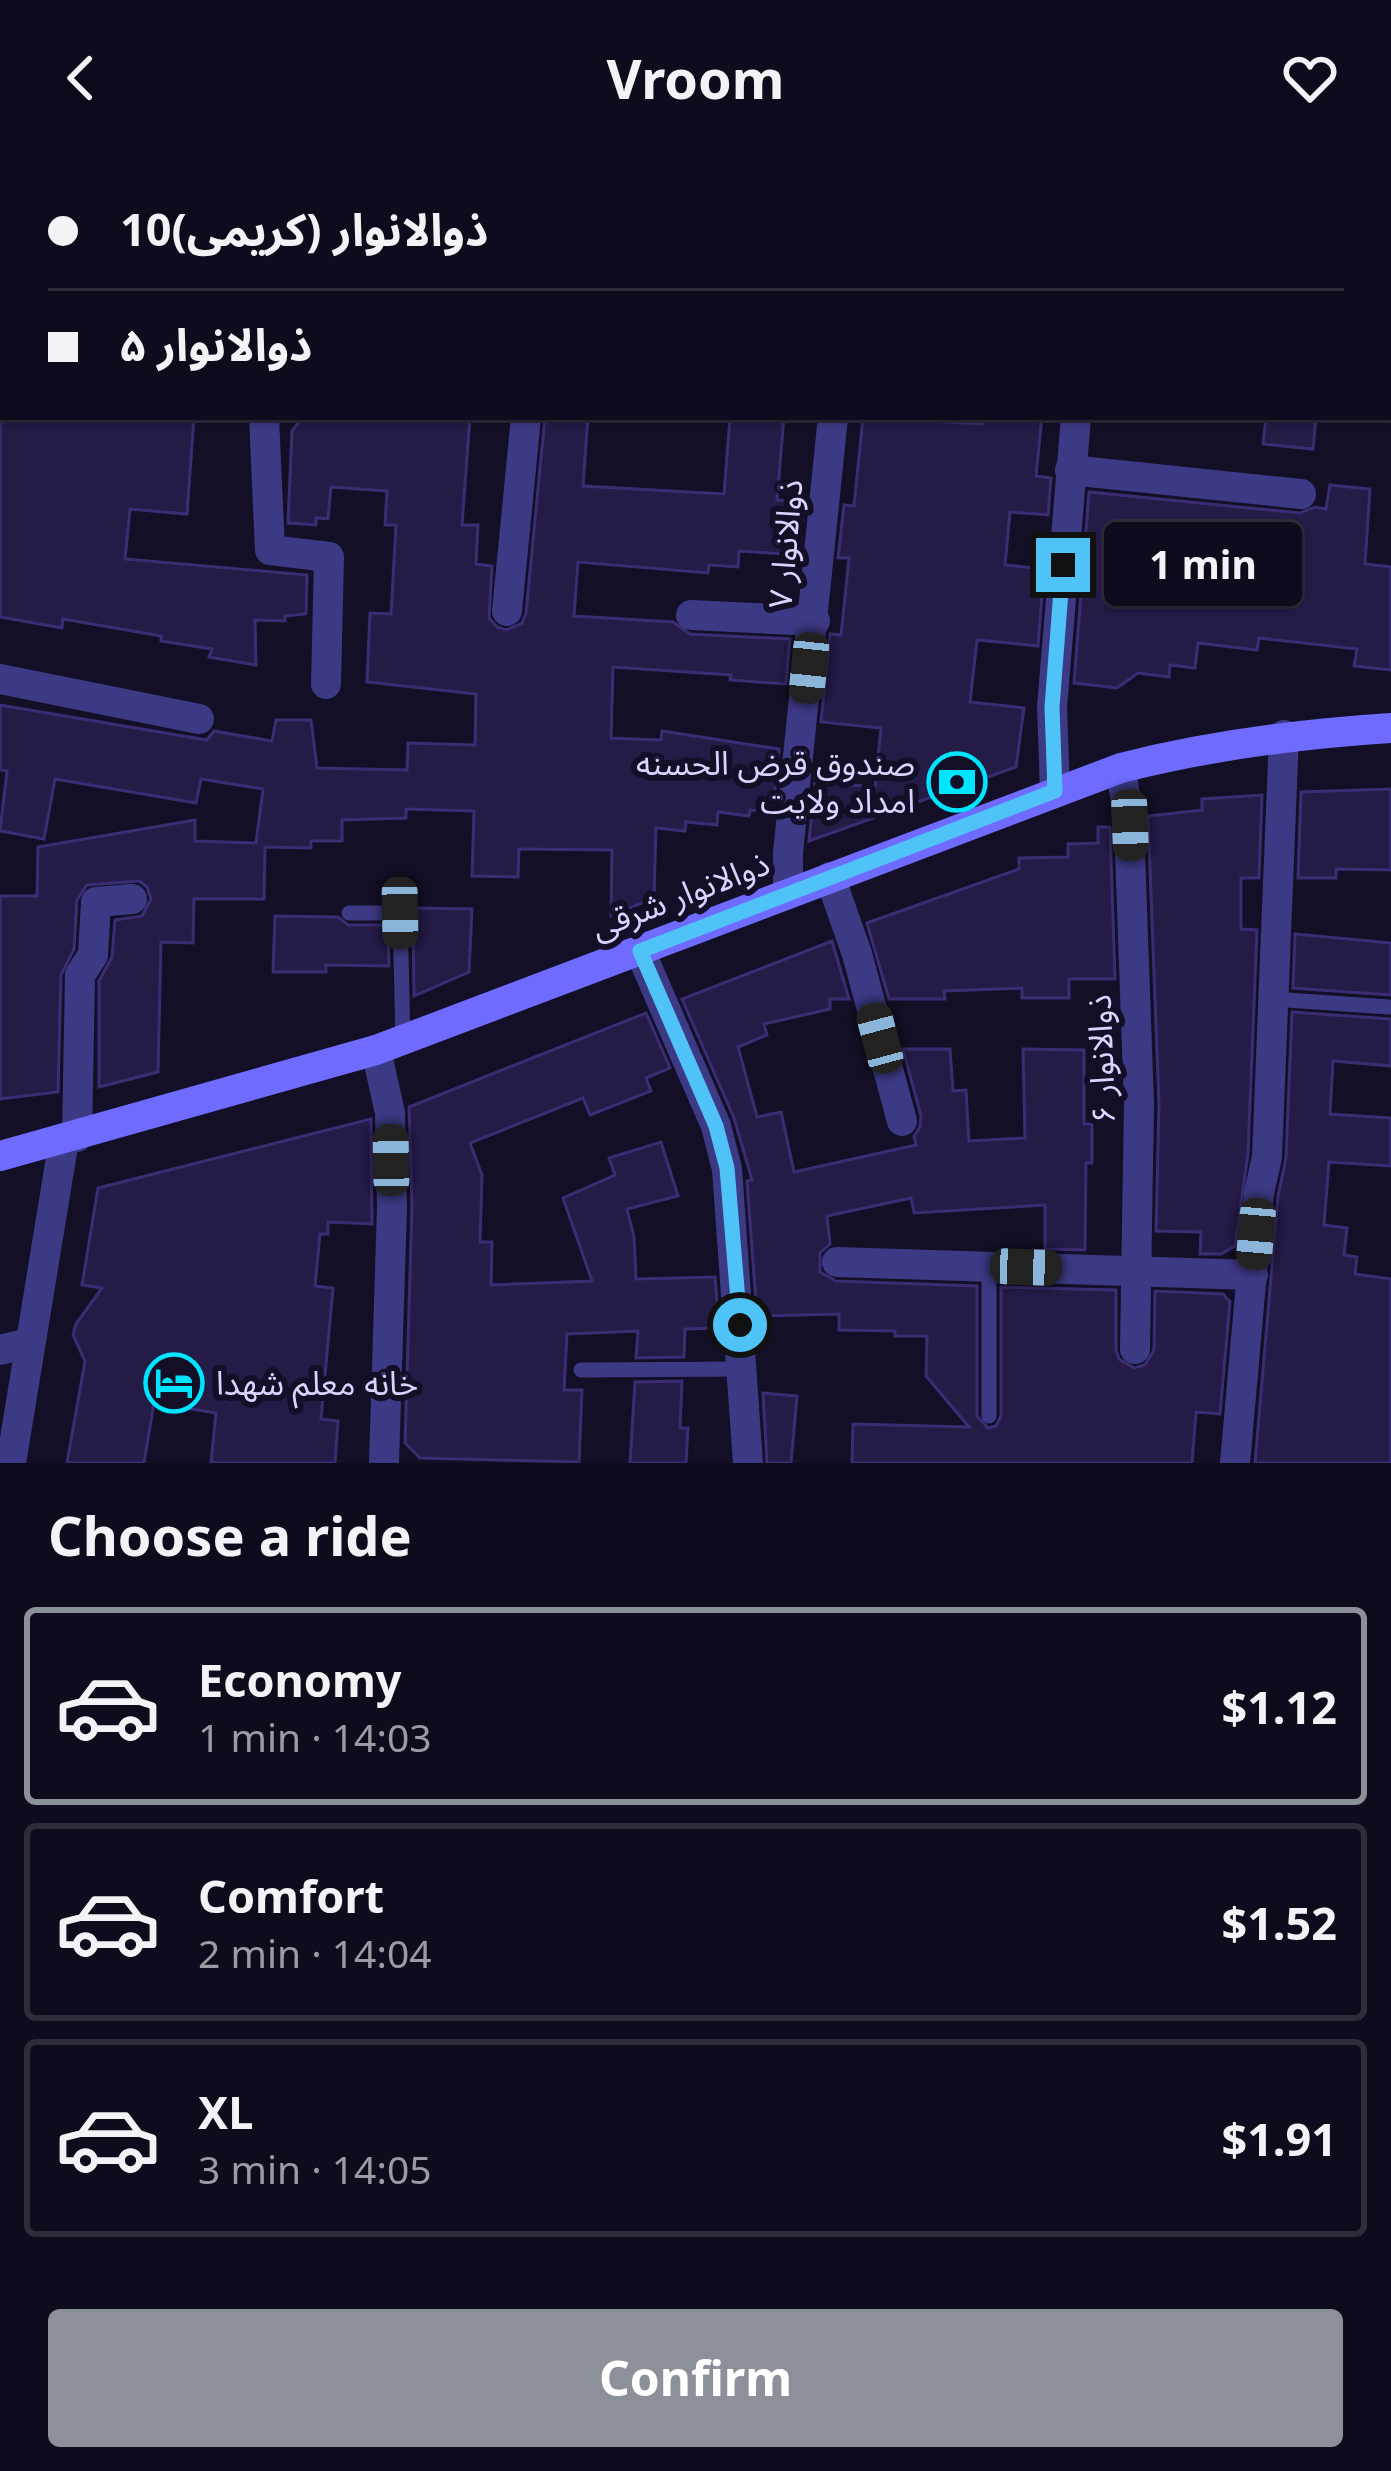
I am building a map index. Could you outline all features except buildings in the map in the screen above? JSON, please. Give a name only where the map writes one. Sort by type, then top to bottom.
[{"type":"street","points":[[264,420],[270,550],[329,557],[326,684]]},
{"type":"street","points":[[507,611],[526,420]]},
{"type":"street","name":"ذوالانوار ۷","points":[[788,892],[788,853],[833,420]]},
{"type":"street","points":[[1055,791],[1052,707],[1076,420]]},
{"type":"street","points":[[1070,470],[1301,494]]},
{"type":"street","points":[[692,615],[815,621]]},
{"type":"street","points":[[0,679],[199,719]]},
{"type":"street","name":"ذوالانوار شرقی","points":[[0,1156],[389,1045],[1120,768],[1198,748],[1283,735],[1391,728]]},
{"type":"street","points":[[1235,1463],[1259,1193],[1267,1157],[1283,735]]},
{"type":"street","name":"ذوالانوار ۶","points":[[1120,768],[1130,825],[1139,1104],[1135,1349]]},
{"type":"street","points":[[830,877],[857,954],[902,1121]]},
{"type":"street","points":[[11,1463],[15,1346],[70,1138],[80,975],[93,955],[97,902],[132,899]]},
{"type":"street","points":[[640,951],[716,1126],[727,1168],[748,1463]]},
{"type":"street","points":[[383,1463],[392,1207],[389,1045]]},
{"type":"street","points":[[837,1262],[1253,1275]]},
{"type":"lane","points":[[349,913],[400,913],[389,1045]]},
{"type":"lane","points":[[1272,998],[1388,1007]]},
{"type":"lane","points":[[989,1265],[989,1416]]},
{"type":"lane","points":[[580,1370],[744,1370]]},
{"type":"place","name":"صندوق قرض الحسنه امداد ولایت","points":[[957,782]]},
{"type":"place","name":"خانه معلم شهدا","points":[[174,1383]]},
{"type":"route","points":[[740,1325],[731,1193],[716,1126],[640,951],[1055,791],[1052,707],[1063,565]]}]
